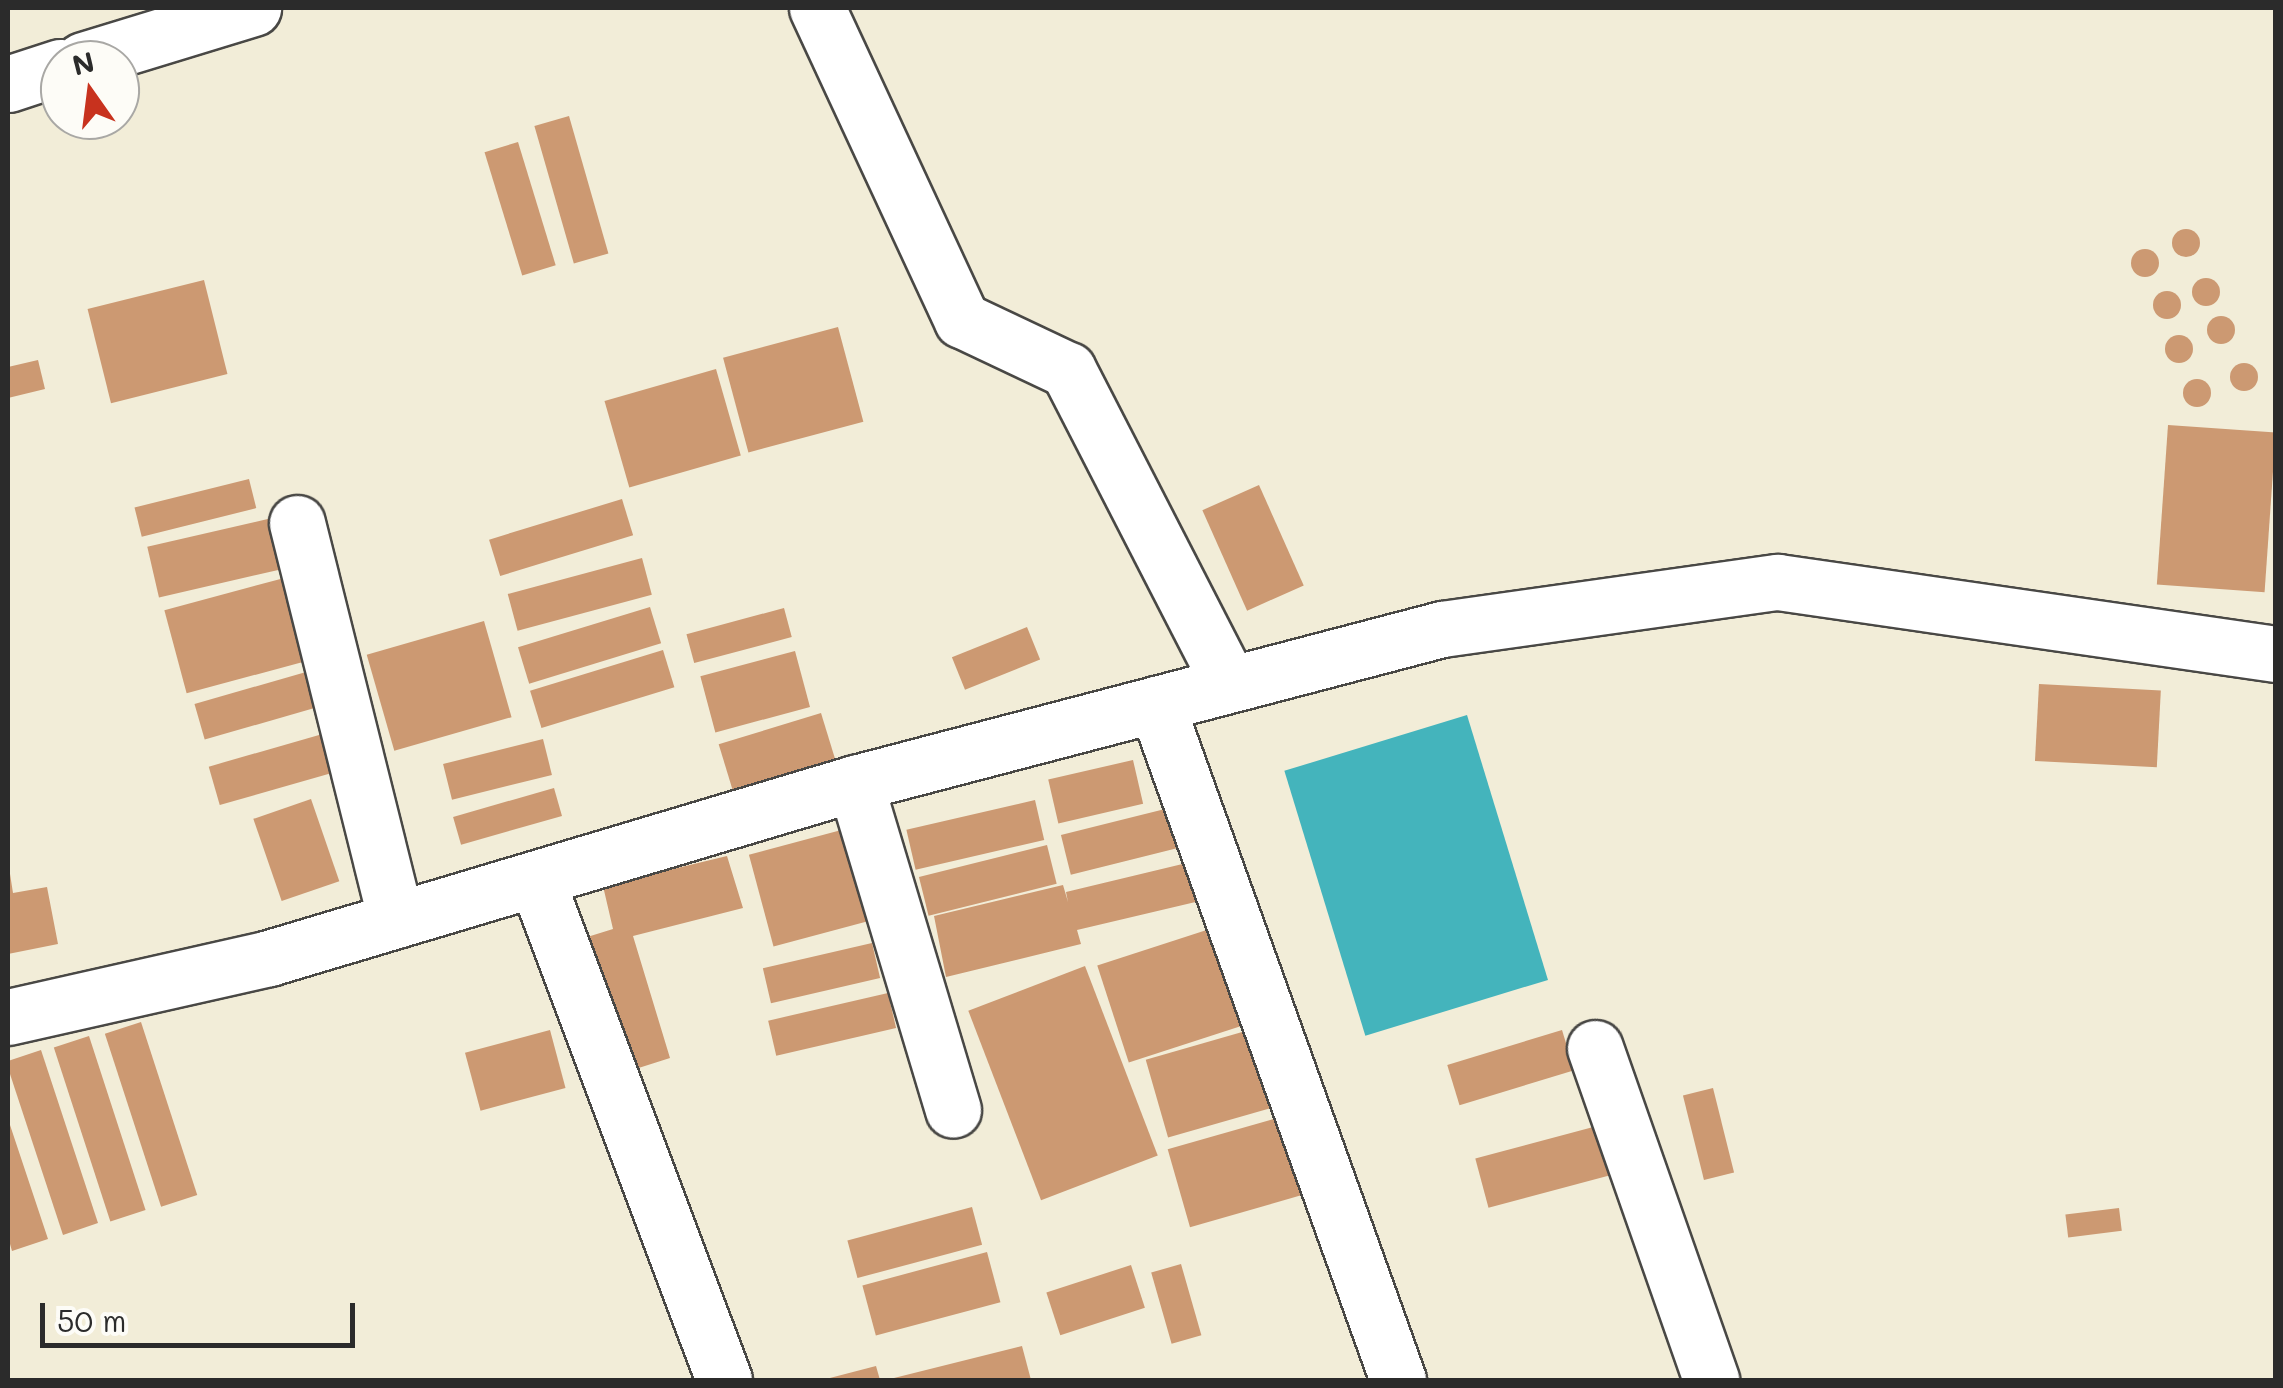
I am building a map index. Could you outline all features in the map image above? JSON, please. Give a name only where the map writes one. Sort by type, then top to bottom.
[{"type":"street","points":[[140,43],[253,8]]},
{"type":"street","points":[[816,8],[962,320],[1068,370],[1228,681]]},
{"type":"street","points":[[297,523],[396,920]]},
{"type":"street","points":[[8,1017],[269,958],[855,784],[1156,704],[1228,681],[1442,629],[1778,582],[2276,654]]},
{"type":"street","points":[[1156,704],[1398,1380]]},
{"type":"street","points":[[855,784],[952,1110]]},
{"type":"street","points":[[536,879],[724,1380]]},
{"type":"street","points":[[1596,1048],[1711,1380]]},
{"type":"water","points":[[1467,715],[1548,980],[1365,1036],[1284,771]]},
{"type":"building","points":[[569,116],[608,253],[574,263],[534,126]]},
{"type":"building","points":[[518,142],[556,265],[522,276],[485,152]]},
{"type":"building","points":[[2186,229],[2196,233],[2200,243],[2196,253],[2186,257],[2176,253],[2172,243],[2176,233]]},
{"type":"building","points":[[2145,249],[2155,253],[2159,263],[2155,273],[2145,277],[2135,273],[2131,263],[2135,253]]},
{"type":"building","points":[[2206,278],[2216,282],[2220,292],[2216,302],[2206,306],[2196,302],[2192,292],[2196,282]]},
{"type":"building","points":[[204,280],[227,374],[111,403],[88,309]]},
{"type":"building","points":[[2167,291],[2177,295],[2181,305],[2177,315],[2167,319],[2157,315],[2153,305],[2157,295]]},
{"type":"building","points":[[2221,316],[2231,320],[2235,330],[2231,340],[2221,344],[2211,340],[2207,330],[2211,320]]},
{"type":"building","points":[[838,327],[863,422],[748,452],[723,358]]},
{"type":"building","points":[[2179,335],[2189,339],[2193,349],[2189,359],[2179,363],[2169,359],[2165,349],[2169,339]]},
{"type":"building","points":[[38,360],[45,389],[8,398],[8,367]]},
{"type":"building","points":[[2244,363],[2254,367],[2258,377],[2254,387],[2244,391],[2234,387],[2230,377],[2234,367]]},
{"type":"building","points":[[716,369],[741,456],[629,487],[604,401]]},
{"type":"building","points":[[2197,379],[2207,383],[2211,393],[2207,403],[2197,407],[2187,403],[2183,393],[2187,383]]},
{"type":"building","points":[[2168,425],[2276,433],[2265,592],[2157,585]]},
{"type":"building","points":[[249,479],[256,508],[142,537],[135,508]]},
{"type":"building","points":[[1259,485],[1304,585],[1247,611],[1202,510]]},
{"type":"building","points":[[622,499],[633,535],[500,576],[489,540]]},
{"type":"building","points":[[272,518],[284,569],[159,597],[147,547]]},
{"type":"building","points":[[642,558],[652,595],[518,631],[508,594]]},
{"type":"building","points":[[288,577],[310,660],[187,693],[164,610]]},
{"type":"building","points":[[650,607],[661,643],[529,684],[518,647]]},
{"type":"building","points":[[784,608],[792,637],[694,663],[686,634]]},
{"type":"building","points":[[484,621],[512,717],[394,751],[367,655]]},
{"type":"building","points":[[1027,627],[1040,659],[965,690],[952,657]]},
{"type":"building","points":[[663,650],[674,687],[541,728],[530,691]]},
{"type":"building","points":[[795,651],[810,707],[715,732],[700,676]]},
{"type":"building","points":[[306,672],[316,708],[205,740],[194,704]]},
{"type":"building","points":[[2039,684],[2161,690],[2157,767],[2035,761]]},
{"type":"building","points":[[821,713],[835,760],[733,791],[719,744]]},
{"type":"building","points":[[326,733],[337,771],[220,805],[209,767]]},
{"type":"building","points":[[543,739],[552,775],[452,800],[443,764]]},
{"type":"building","points":[[1133,760],[1143,804],[1058,823],[1048,780]]},
{"type":"building","points":[[554,788],[562,816],[461,845],[453,817]]},
{"type":"building","points":[[311,799],[339,881],[282,901],[253,819]]},
{"type":"building","points":[[1035,800],[1044,840],[916,870],[906,830]]},
{"type":"building","points":[[1189,803],[1199,843],[1071,875],[1061,835]]},
{"type":"building","points":[[860,825],[885,917],[774,947],[749,855]]},
{"type":"building","points":[[1047,845],[1057,884],[929,916],[919,877]]},
{"type":"building","points":[[727,856],[743,908],[633,936],[670,1058],[626,1072],[584,938],[613,929],[603,886]]},
{"type":"building","points":[[8,861],[13,893],[47,887],[58,944],[8,954]]},
{"type":"building","points":[[1195,861],[1204,900],[1077,930],[1081,944],[946,977],[934,916],[1063,885],[1068,902],[1066,892]]},
{"type":"building","points":[[1219,926],[1251,1023],[1129,1063],[1097,966]]},
{"type":"building","points":[[872,943],[880,978],[771,1003],[763,968]]},
{"type":"building","points":[[1085,966],[1158,1156],[1041,1200],[968,1011]]},
{"type":"building","points":[[888,993],[896,1028],[776,1056],[768,1021]]},
{"type":"building","points":[[141,1022],[197,1195],[161,1207],[105,1034]]},
{"type":"building","points":[[1263,1026],[1285,1104],[1168,1137],[1146,1060]]},
{"type":"building","points":[[550,1030],[566,1088],[481,1111],[465,1053]]},
{"type":"building","points":[[1562,1030],[1574,1070],[1460,1105],[1447,1065]]},
{"type":"building","points":[[89,1036],[146,1210],[110,1221],[54,1047]]},
{"type":"building","points":[[41,1050],[98,1223],[63,1235],[8,1068],[8,1061]]},
{"type":"building","points":[[1713,1088],[1734,1172],[1704,1180],[1683,1095]]},
{"type":"building","points":[[1284,1116],[1306,1194],[1190,1227],[1168,1149]]},
{"type":"building","points":[[8,1119],[48,1239],[12,1251],[8,1237]]},
{"type":"building","points":[[1597,1126],[1610,1175],[1488,1208],[1475,1159]]},
{"type":"building","points":[[972,1207],[982,1245],[857,1278],[847,1240]]},
{"type":"building","points":[[2119,1208],[2122,1231],[2068,1237],[2065,1215]]},
{"type":"building","points":[[987,1252],[1000,1302],[876,1336],[862,1285]]},
{"type":"building","points":[[1181,1264],[1201,1335],[1172,1344],[1151,1273]]},
{"type":"building","points":[[1131,1265],[1145,1308],[1060,1335],[1046,1293]]},
{"type":"building","points":[[1022,1346],[1031,1380],[890,1380],[890,1379]]},
{"type":"building","points":[[876,1366],[880,1380],[826,1380],[826,1379]]}]
